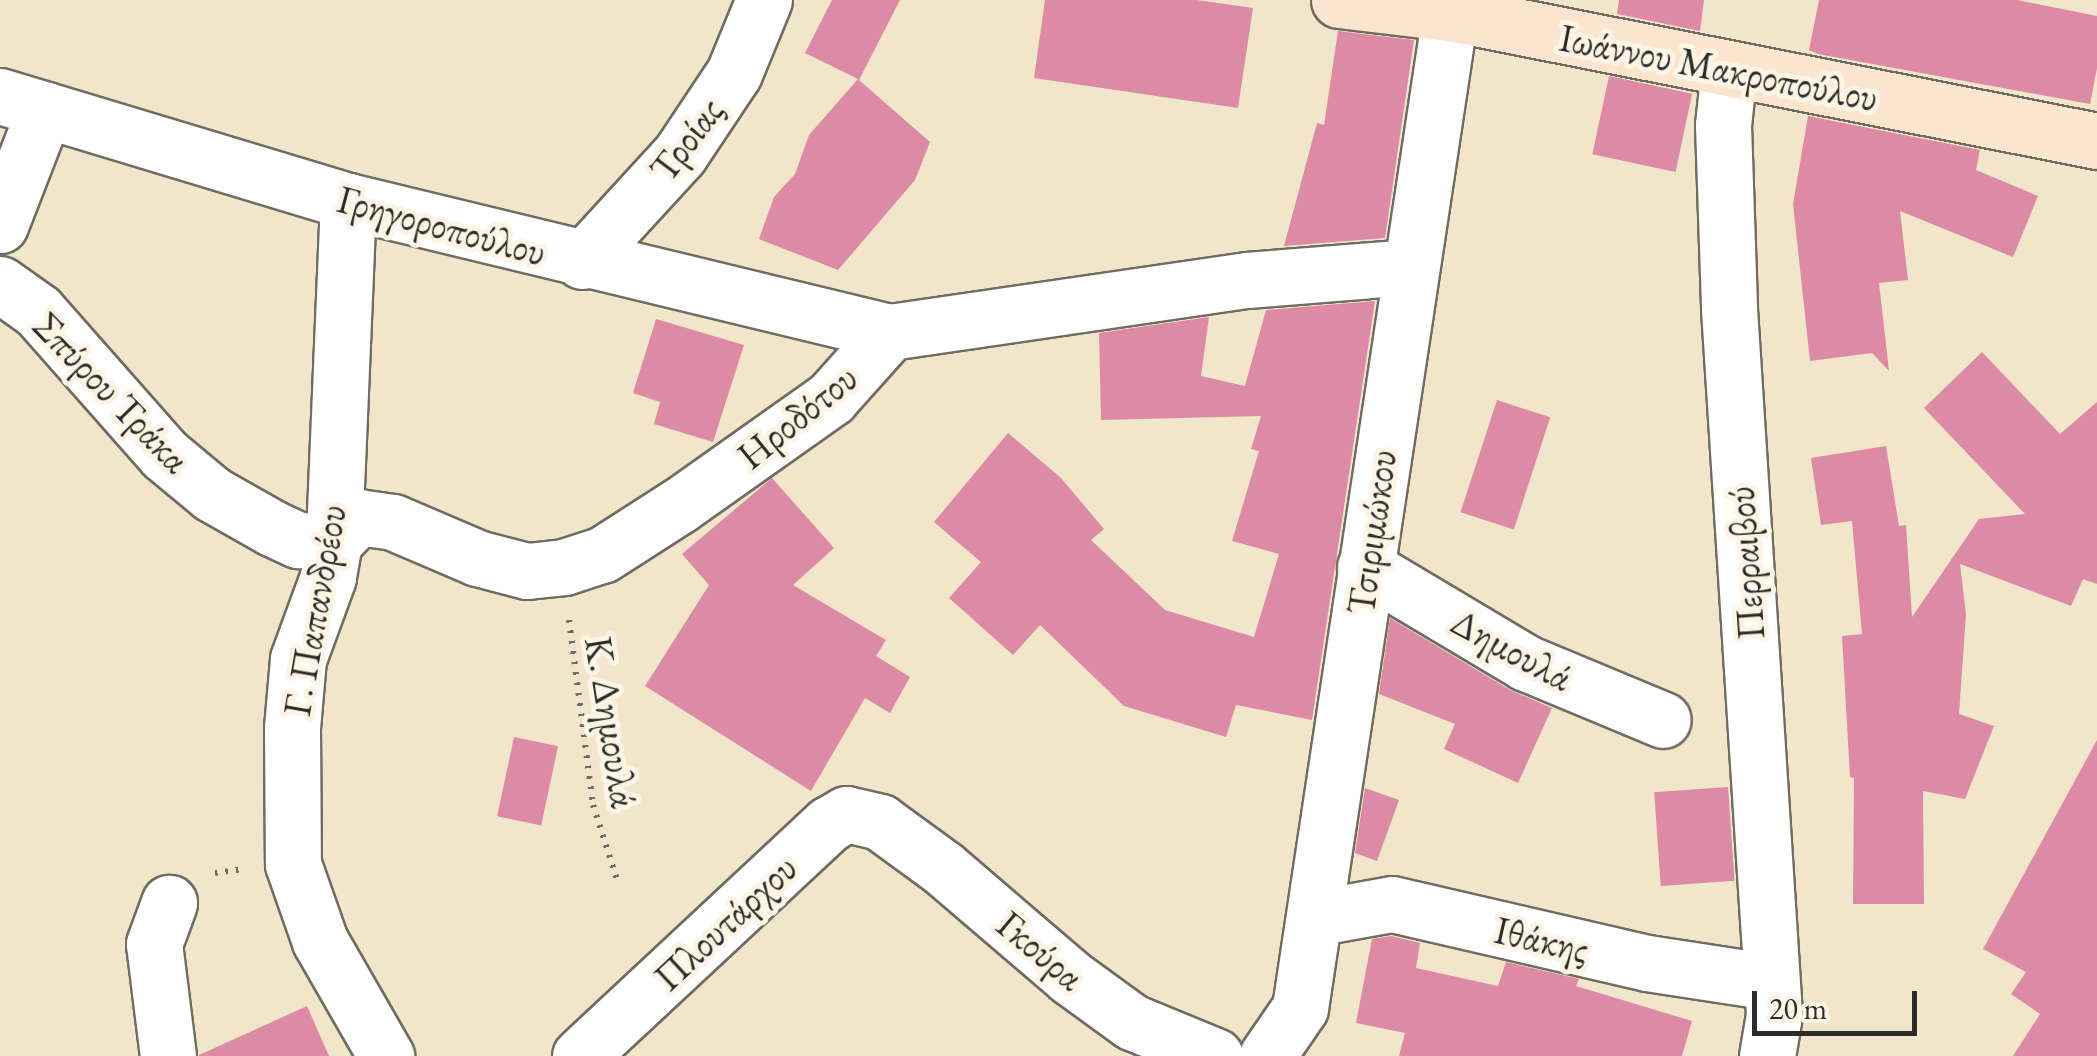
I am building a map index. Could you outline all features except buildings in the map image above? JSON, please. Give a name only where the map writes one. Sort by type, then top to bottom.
[{"type":"main road","name":"Ιωάννου Μακροπούλου","points":[[1339,0],[1451,7],[1729,69],[2097,141]]},
{"type":"street","name":"Τροίας","points":[[582,261],[680,154],[734,73],[764,0]]},
{"type":"street","name":"Τσιριμώκου","points":[[1268,1056],[1300,1008],[1451,7]]},
{"type":"street","name":"Περραιβού","points":[[1729,69],[1723,125],[1729,308],[1774,1015],[1769,1056]]},
{"type":"street","name":"Γρηγοροπούλου","points":[[23,103],[348,202],[890,332]]},
{"type":"street","points":[[0,225],[23,103]]},
{"type":"street","name":"Γ. Παπανδρέου","points":[[348,202],[334,542],[328,577],[298,659],[292,728],[292,864],[320,940],[386,1056]]},
{"type":"street","name":"Ηροδότου","points":[[334,542],[358,516],[393,522],[477,558],[527,571],[564,567],[602,554],[774,440],[831,398],[890,332],[1247,280],[1410,268]]},
{"type":"street","name":"Σπύρου Τράκα","points":[[0,284],[38,312],[164,454],[212,494],[298,540],[334,542]]},
{"type":"street","name":"Δημουλά","points":[[1366,567],[1526,663],[1663,720]]},
{"type":"street","name":"Πλουτάρχου","points":[[580,1056],[829,824],[846,814],[880,822]]},
{"type":"street","name":"Γκούρα","points":[[880,822],[943,868],[1070,977],[1132,1022],[1215,1056]]},
{"type":"street","points":[[168,1056],[154,944],[169,904]]},
{"type":"street","name":"Ιθάκης","points":[[1314,918],[1392,904],[1647,964],[1752,979],[1770,977]]},
{"type":"path","name":"Κ. Δημουλά","points":[[564,567],[575,691],[593,805],[618,883]]},
{"type":"path","points":[[169,904],[189,883],[219,871],[292,864]]}]
